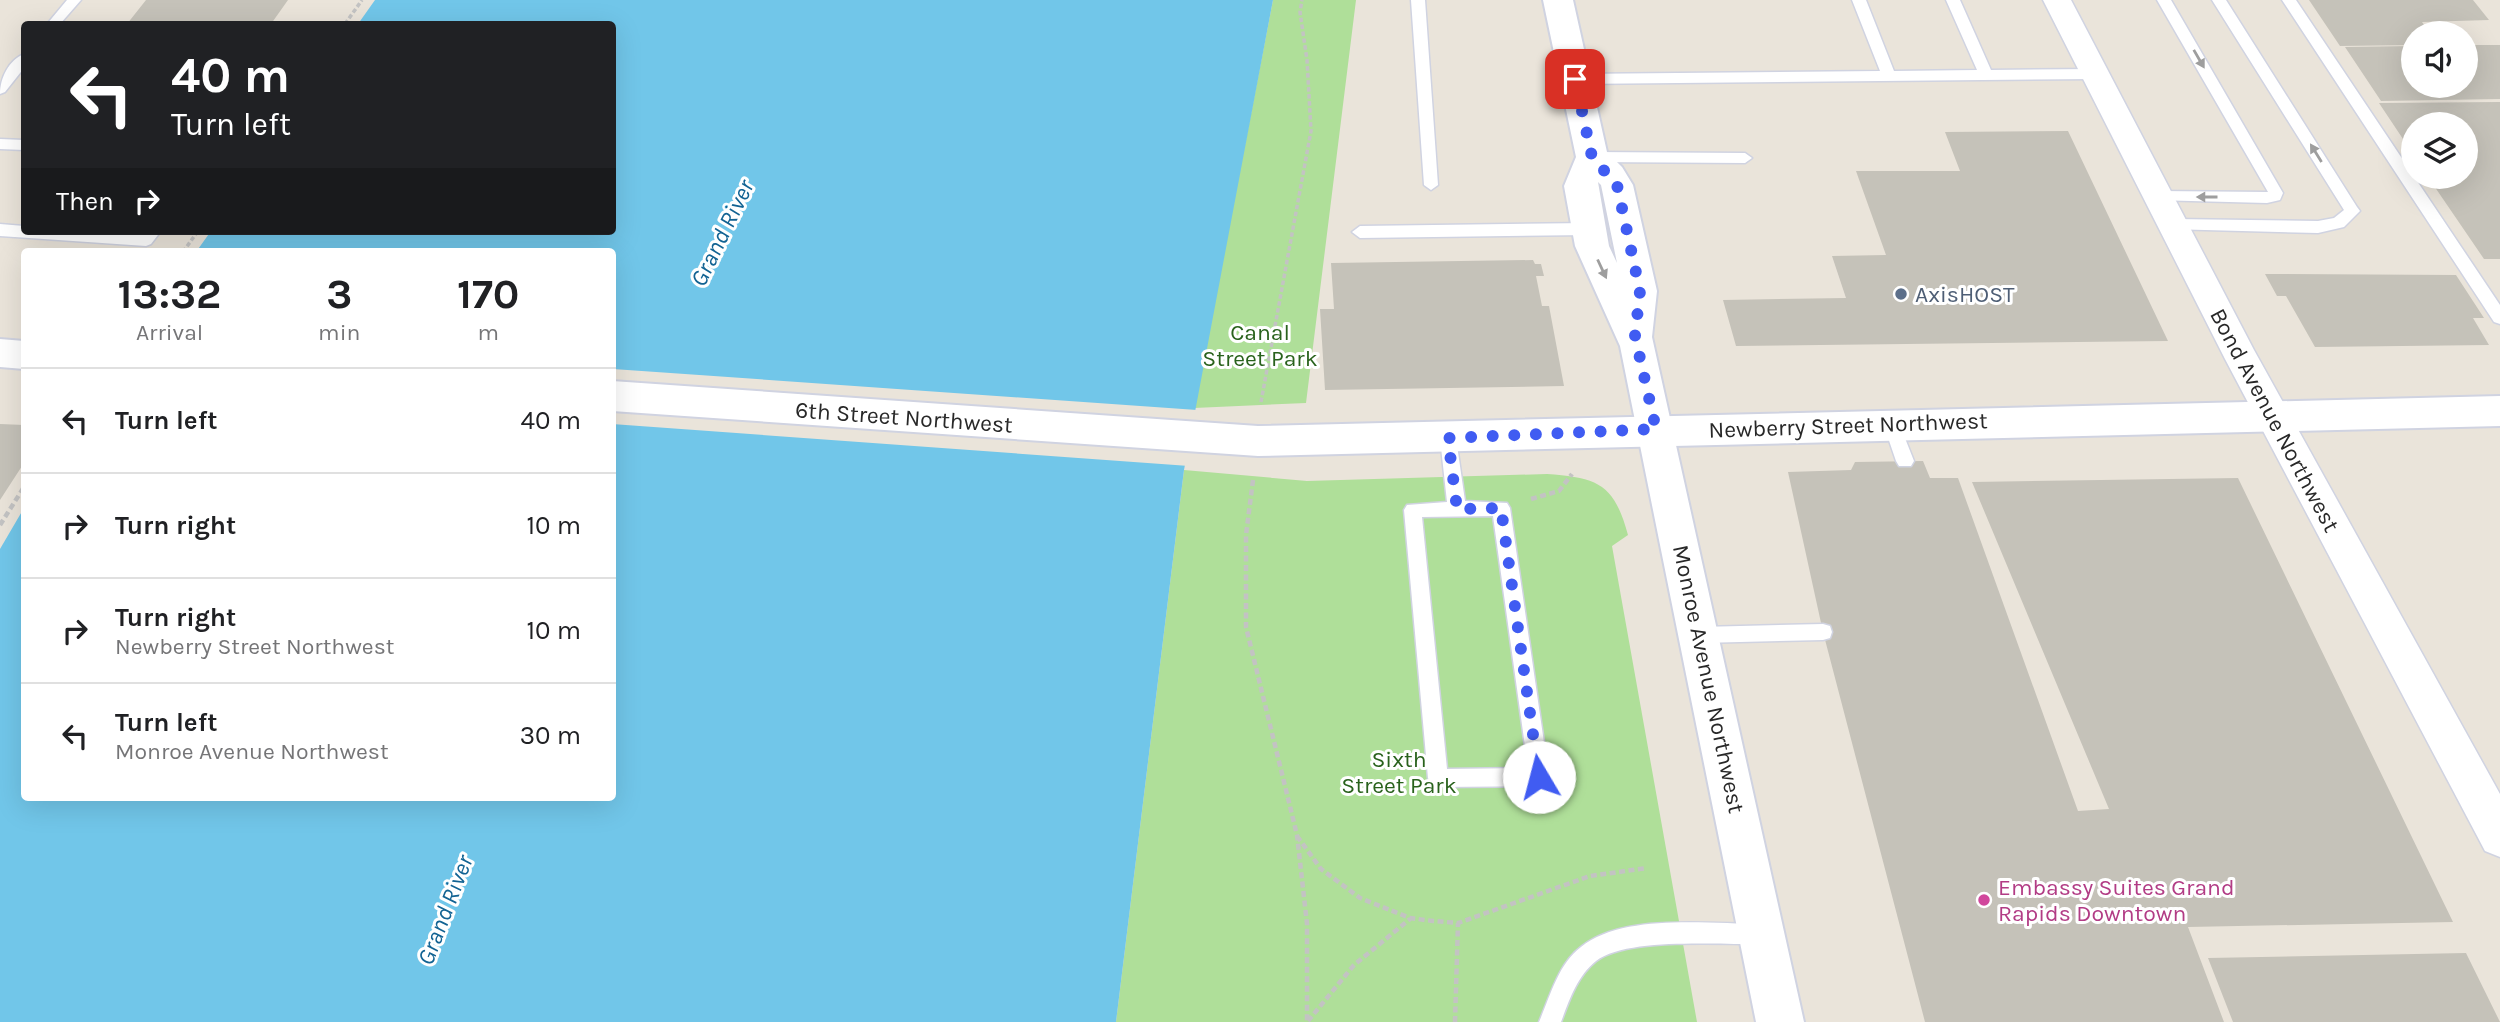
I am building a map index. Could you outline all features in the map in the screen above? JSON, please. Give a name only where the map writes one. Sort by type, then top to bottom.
[{"type":"street","name":"Monroe Avenue Northwest","points":[[1558,0],[1592,157],[1617,185],[1640,291],[1635,336]]},
{"type":"street","name":"Bond Avenue Northwest","points":[[2057,0],[2272,414],[2500,836]]},
{"type":"street","name":"Monroe Avenue Northwest","points":[[1592,157],[1580,186],[1589,229],[1600,265],[1635,336],[1780,1022]]},
{"type":"street","points":[[0,354],[21,355]]},
{"type":"street","name":"6th Street Northwest","points":[[616,396],[1196,438]]},
{"type":"street","name":"Newberry Street Northwest","points":[[1196,438],[1258,441],[1448,438],[1656,429],[2500,411]]},
{"type":"lane","points":[[56,21],[74,0]]},
{"type":"lane","points":[[1418,0],[1431,185]]},
{"type":"lane","points":[[1859,0],[1889,76]]},
{"type":"lane","points":[[1953,0],[1986,75]]},
{"type":"lane","points":[[2158,197],[2267,198],[2275,197],[2276,192],[2164,0]]},
{"type":"lane","points":[[2173,225],[2318,227],[2339,223],[2351,211],[2219,0]]},
{"type":"lane","points":[[2289,0],[2500,318]]},
{"type":"lane","points":[[0,89],[21,63]]},
{"type":"lane","points":[[1575,79],[2095,74]]},
{"type":"lane","points":[[0,144],[21,145]]},
{"type":"lane","points":[[1592,157],[1745,158]]},
{"type":"lane","points":[[1360,232],[1589,229]]},
{"type":"lane","points":[[0,230],[21,231]]},
{"type":"lane","points":[[73,235],[146,240],[150,235]]},
{"type":"lane","points":[[1891,423],[1905,461]]},
{"type":"lane","points":[[1448,438],[1457,509]]},
{"type":"lane","points":[[1501,508],[1539,777],[1438,778],[1413,510],[1501,508]]},
{"type":"lane","points":[[1700,635],[1824,632]]},
{"type":"lane","points":[[1550,1022],[1568,978],[1588,954],[1620,939],[1659,935],[1761,934]]},
{"type":"path","points":[[347,21],[362,0]]},
{"type":"path","points":[[1260,414],[1268,353],[1296,222],[1311,131],[1307,60],[1300,12],[1302,0]]},
{"type":"path","points":[[1254,470],[1246,535],[1246,626],[1297,835],[1307,924],[1308,1022]]},
{"type":"path","points":[[1501,508],[1559,491],[1573,473]]},
{"type":"path","points":[[0,524],[21,492]]},
{"type":"path","points":[[1297,835],[1321,869],[1360,898],[1410,918],[1458,923],[1590,876],[1647,868]]},
{"type":"path","points":[[1308,1022],[1337,981],[1366,950],[1410,918]]},
{"type":"path","points":[[1455,1022],[1458,923]]},
{"type":"green space","name":"Canal Street Park","points":[[1273,0],[1356,0],[1306,403],[1194,408]]},
{"type":"green space","name":"Sixth Street Park","points":[[1184,470],[1307,481],[1547,474],[1580,478],[1602,487],[1610,494],[1623,518],[1628,535],[1612,546],[1697,1022],[1116,1022]]},
{"type":"water","name":"Grand River","points":[[375,0],[1273,0],[1184,470],[1116,1022],[0,1022],[0,549],[21,513],[21,801],[616,801],[616,248],[199,248],[208,235],[616,235],[616,21],[360,21]]},
{"type":"pier","points":[[616,369],[1197,410],[1189,466],[616,424]]},
{"type":"building","points":[[146,0],[288,0],[273,21],[129,21]]},
{"type":"building","points":[[2309,0],[2473,0],[2489,20],[2401,21],[2401,45],[2340,46]]},
{"type":"building","points":[[2478,45],[2500,45],[2500,99],[2381,101],[2345,47],[2401,46],[2401,98],[2478,98]]},
{"type":"building","points":[[2500,102],[2500,259],[2484,259],[2436,189],[2478,189],[2478,112],[2401,112],[2401,136],[2379,103]]},
{"type":"building","points":[[2068,131],[2168,341],[1736,346],[1723,300],[1846,298],[1832,256],[1886,255],[1856,171],[1960,171],[1945,132]]},
{"type":"building","points":[[1533,260],[1535,264],[1541,264],[1544,276],[1536,276],[1542,306],[1549,306],[1564,386],[1325,390],[1320,309],[1334,309],[1331,263]]},
{"type":"building","points":[[2265,274],[2456,275],[2484,318],[2473,318],[2489,345],[2315,347],[2286,296],[2277,296]]},
{"type":"building","points":[[0,424],[21,425],[21,468],[0,500]]},
{"type":"building","points":[[1923,461],[1930,478],[1958,478],[2078,811],[2109,809],[1972,482],[2238,478],[2453,922],[2188,927],[2224,1022],[1925,1022],[1823,632],[1788,472],[1851,470],[1855,462]]},
{"type":"building","points":[[2466,953],[2500,1022],[2233,1022],[2208,958]]},
{"type":"place","name":"AxisHOST","points":[[1901,294]]},
{"type":"place","name":"Embassy Suites Grand Rapids Downtown","points":[[1984,900]]},
{"type":"route","points":[[1539,777],[1501,508],[1457,509],[1448,438],[1656,429],[1635,336],[1639,284],[1617,185],[1611,175],[1592,157],[1575,79]]}]
